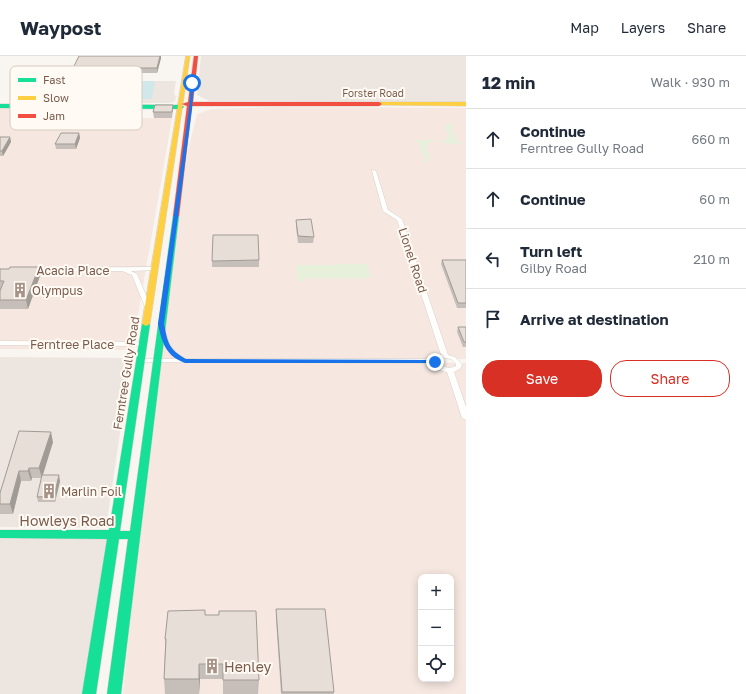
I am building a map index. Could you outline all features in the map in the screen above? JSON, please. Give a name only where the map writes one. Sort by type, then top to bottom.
[{"type":"main road","name":"Ferntree Gully Road","points":[[114,694],[156,361],[191,106],[188,56]]},
{"type":"main road","name":"Ferntree Gully Road","points":[[89,694],[179,106],[196,56]]},
{"type":"main road","name":"Forster Road","points":[[142,106],[466,104]]},
{"type":"main road","points":[[169,179],[181,178]]},
{"type":"main road","name":"Howleys Road","points":[[0,534],[134,535]]},
{"type":"street","name":"Lionel Road","points":[[374,171],[386,211],[399,219],[445,356]]},
{"type":"street","name":"Acacia Place","points":[[21,270],[154,269]]},
{"type":"street","name":"Acacia Place","points":[[123,270],[134,274],[148,308]]},
{"type":"street","points":[[161,324],[165,342],[171,352],[185,361]]},
{"type":"street","name":"Ferntree Place","points":[[0,343],[143,344]]},
{"type":"street","points":[[435,362],[438,357],[445,356],[453,358],[458,362],[466,362]]},
{"type":"street","points":[[140,361],[435,362]]},
{"type":"street","points":[[435,362],[438,367],[450,370],[457,368],[459,366],[458,362]]},
{"type":"street","points":[[450,370],[466,418]]},
{"type":"shaded area","points":[[201,56],[466,56],[466,102],[209,101],[197,95]]},
{"type":"shaded area","points":[[142,81],[176,81],[174,93],[176,97],[175,101],[170,103],[142,103]]},
{"type":"shaded area","points":[[278,107],[466,108],[466,359],[203,361],[466,363],[466,694],[123,694],[156,361],[188,150],[197,114],[212,109]]},
{"type":"shaded area","points":[[0,108],[10,108],[10,130],[142,130],[142,118],[172,118],[132,350],[0,349]]},
{"type":"shaded area","points":[[0,357],[131,358],[106,528],[0,527]]},
{"type":"shaded area","points":[[0,539],[107,539],[82,694],[0,694]]},
{"type":"green space","points":[[446,123],[452,123],[454,127],[451,128],[458,142],[462,142],[462,144],[443,143],[443,140],[447,140],[448,131],[445,130]]},
{"type":"green space","points":[[419,139],[420,141],[433,139],[432,143],[428,143],[426,152],[430,153],[428,162],[422,160],[426,160],[417,140],[413,140]]},
{"type":"green space","points":[[367,264],[371,278],[305,278],[305,282],[300,282],[297,278],[296,265]]},
{"type":"water","points":[[142,81],[155,81],[152,99],[142,99]]},
{"type":"building","points":[[79,56],[160,56],[157,68],[142,68],[142,66],[74,66]]},
{"type":"building","points":[[155,105],[173,105],[172,112],[153,112]]},
{"type":"building","points":[[61,133],[79,133],[75,144],[55,144]]},
{"type":"building","points":[[0,137],[10,137],[2,151],[0,151]]},
{"type":"building","points":[[311,219],[314,237],[298,236],[296,220]]},
{"type":"building","points":[[213,235],[258,235],[259,260],[212,261]]},
{"type":"building","points":[[442,260],[466,260],[466,303],[458,303]]},
{"type":"building","points":[[10,267],[39,267],[26,300],[0,300],[0,291],[4,281],[0,281],[0,269],[9,269]]},
{"type":"building","points":[[458,327],[466,327],[466,342],[464,342]]},
{"type":"building","points":[[19,431],[51,432],[39,468],[29,468],[28,471],[19,471],[10,504],[0,504],[0,493]]},
{"type":"building","name":"Marlin Foil","points":[[42,475],[59,475],[54,496],[37,497]]},
{"type":"building","points":[[276,609],[325,609],[334,692],[282,692]]},
{"type":"building","name":"Henley","points":[[205,610],[205,615],[219,615],[219,611],[256,611],[259,680],[223,680],[223,664],[199,664],[199,679],[164,679],[165,639],[168,611]]},
{"type":"traffic: fast","points":[[0,106],[10,106]]},
{"type":"traffic: fast","points":[[142,107],[181,107]]},
{"type":"traffic: fast","points":[[114,694],[176,216]]},
{"type":"traffic: fast","points":[[89,694],[146,324]]},
{"type":"traffic: fast","points":[[0,534],[134,535]]},
{"type":"traffic: slow","points":[[146,324],[188,56]]},
{"type":"traffic: slow","points":[[379,104],[466,104]]},
{"type":"traffic: jam","points":[[176,216],[196,56]]},
{"type":"traffic: jam","points":[[185,104],[379,104]]},
{"type":"place","name":"Olympus","points":[[20,290]]},
{"type":"place","name":"Marlin Foil","points":[[49,491]]},
{"type":"place","name":"Henley","points":[[212,666]]},
{"type":"route","points":[[192,83],[191,109],[161,324],[165,342],[171,352],[185,361],[435,362]]}]
